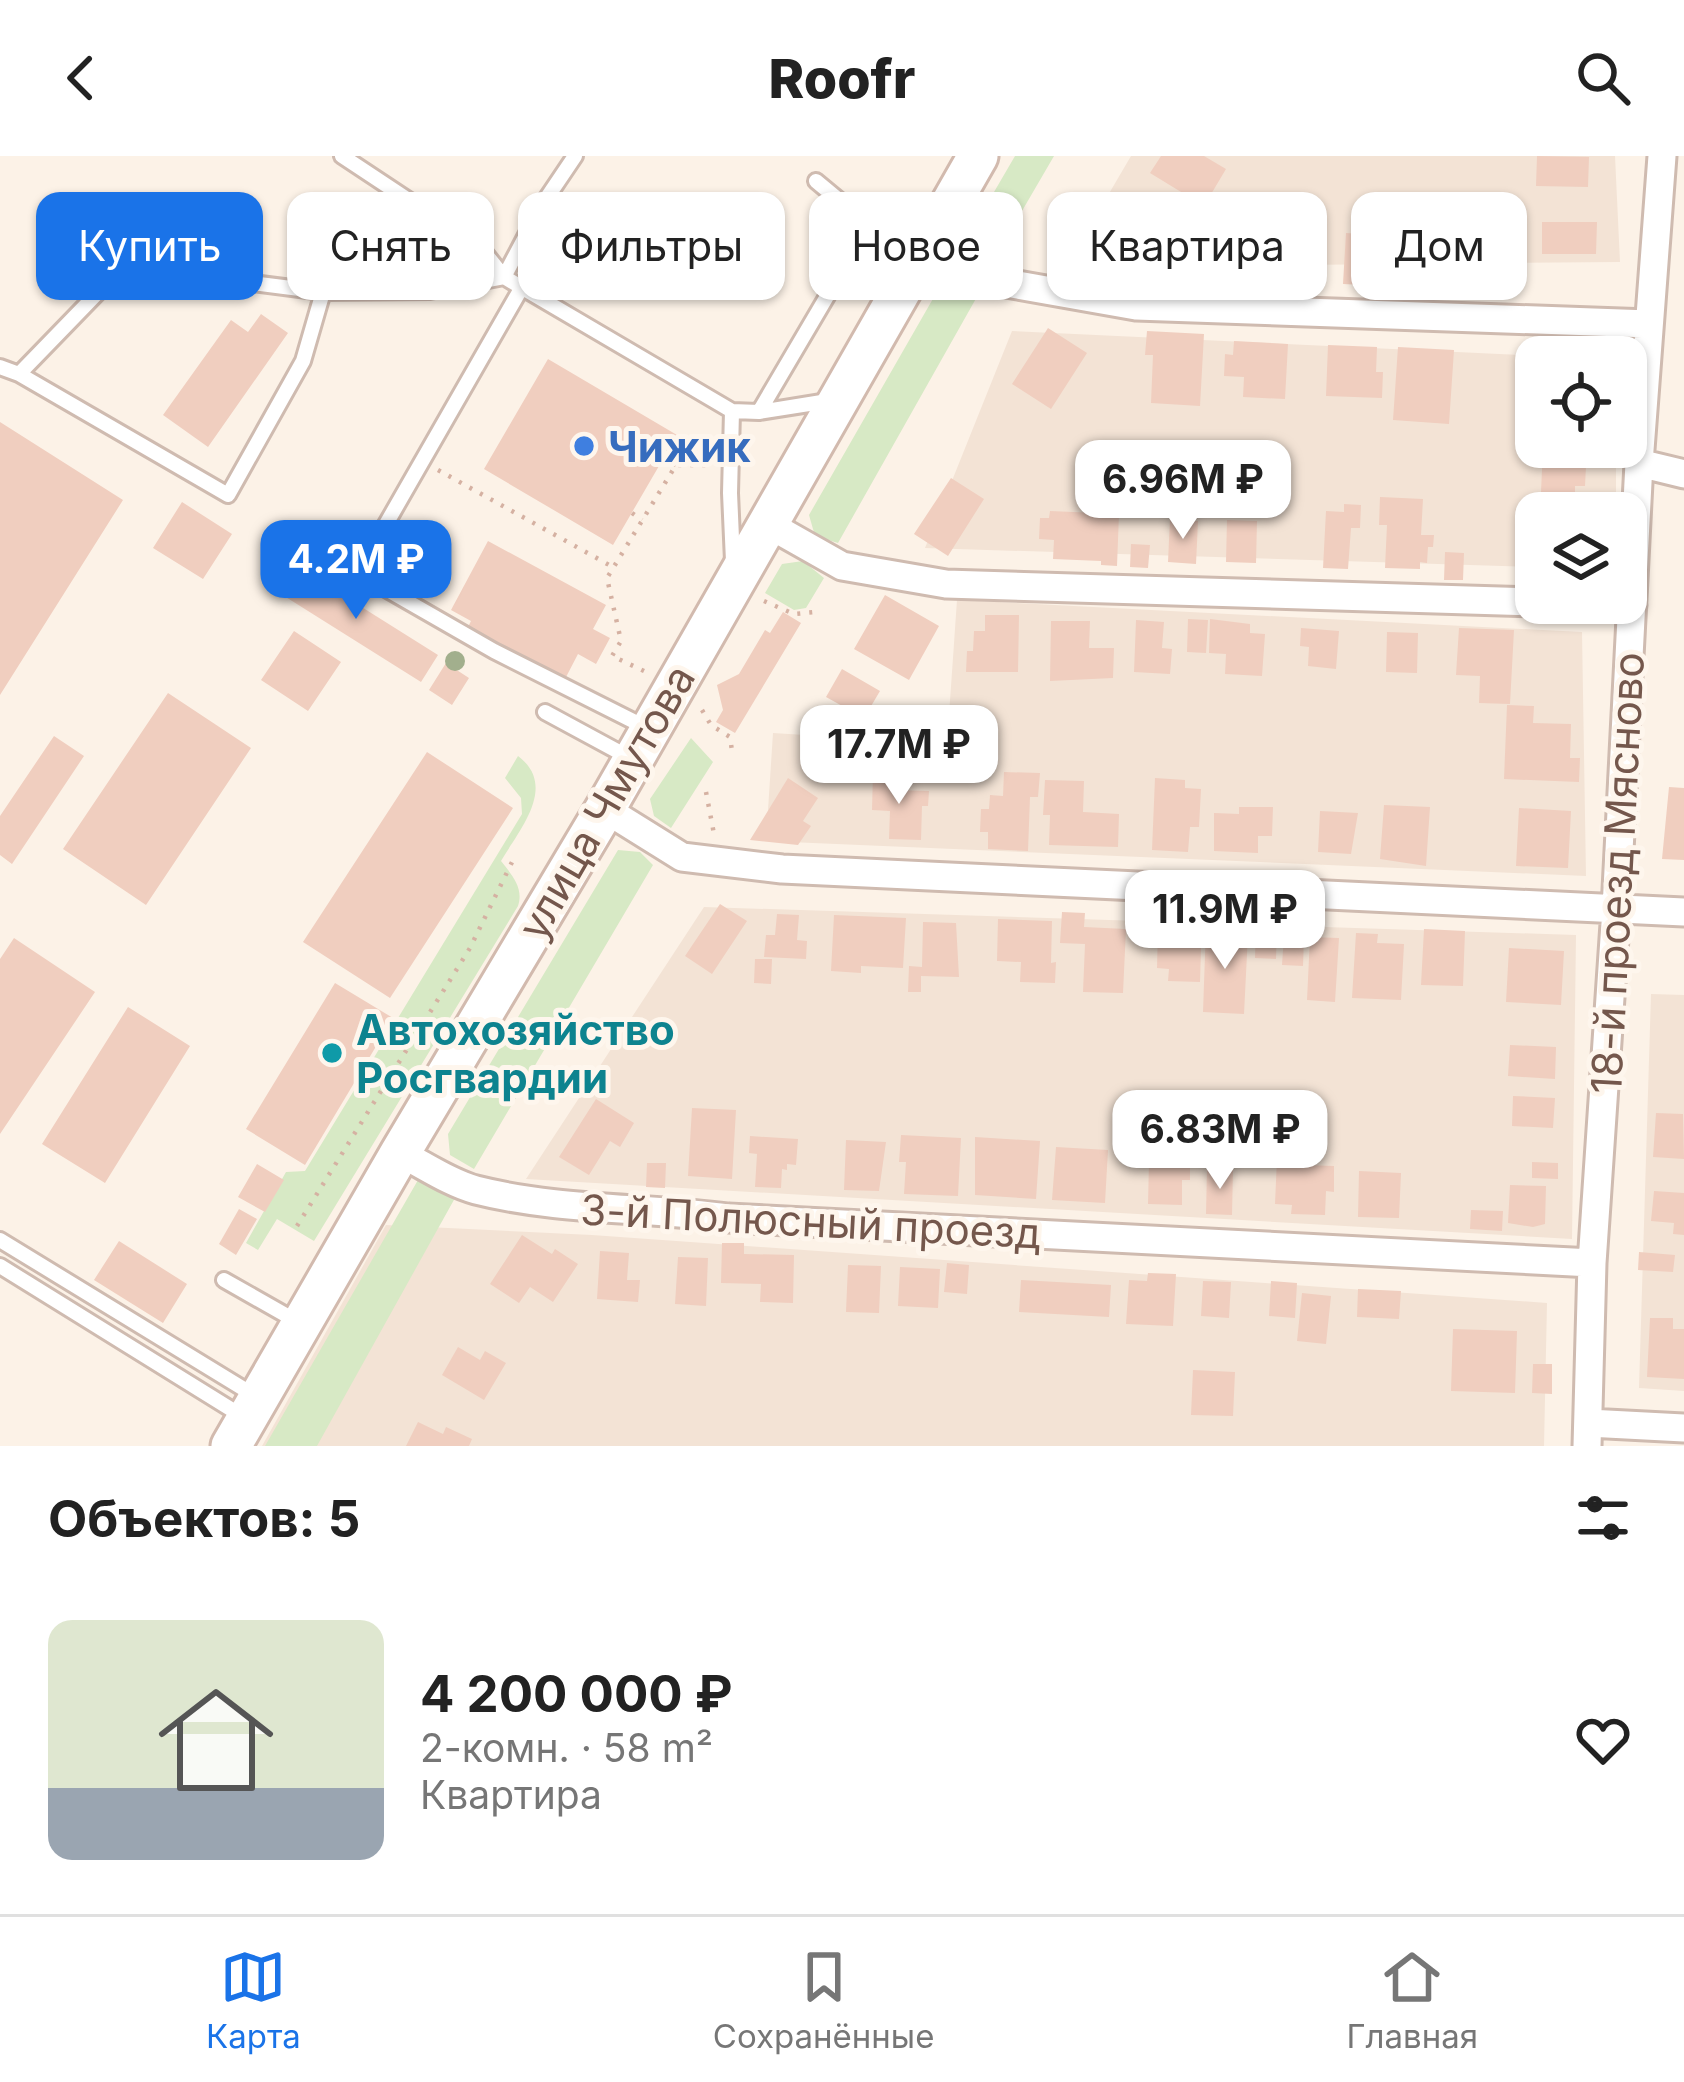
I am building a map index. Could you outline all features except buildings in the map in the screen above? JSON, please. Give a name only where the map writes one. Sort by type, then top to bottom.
[{"type":"main road","name":"улица Чмутова","points":[[957,192],[978,156]]},
{"type":"main road","name":"улица Чмутова","points":[[245,1421],[641,744],[749,590],[766,523],[895,300]]},
{"type":"street","name":"18-й проезд Мясново","points":[[1647,355],[1662,156]]},
{"type":"street","points":[[1023,286],[1136,306],[1649,324]]},
{"type":"street","points":[[1647,466],[1684,474]]},
{"type":"street","points":[[766,523],[842,566],[946,584],[1515,601]]},
{"type":"street","name":"18-й проезд Мясново","points":[[1588,1435],[1592,1264],[1631,624]]},
{"type":"street","points":[[605,809],[682,857],[782,869],[1684,912]]},
{"type":"street","name":"3-й Полюсный проезд","points":[[400,1153],[470,1189],[559,1205],[775,1221],[1592,1264]]},
{"type":"street","points":[[1588,1435],[1684,1428]]},
{"type":"lane","points":[[342,156],[481,248],[504,277],[518,284]]},
{"type":"lane","points":[[504,277],[542,205],[575,156]]},
{"type":"lane","points":[[759,412],[868,225],[815,181]]},
{"type":"lane","points":[[19,374],[113,277],[229,280],[287,287]]},
{"type":"lane","points":[[494,279],[504,277]]},
{"type":"lane","points":[[518,296],[358,573],[641,744]]},
{"type":"lane","points":[[0,367],[228,494],[303,361],[320,300]]},
{"type":"lane","points":[[545,300],[732,411],[759,412],[837,400]]},
{"type":"lane","points":[[732,411],[730,466],[749,590]]},
{"type":"lane","points":[[545,712],[641,744]]},
{"type":"lane","points":[[0,1240],[245,1421]]},
{"type":"lane","points":[[0,1266],[245,1421]]},
{"type":"lane","points":[[224,1280],[301,1324]]},
{"type":"path","points":[[664,458],[676,465],[730,466]]},
{"type":"path","points":[[422,461],[613,567]]},
{"type":"path","points":[[612,656],[621,641],[607,578],[676,465]]},
{"type":"path","points":[[632,513],[643,520]]},
{"type":"path","points":[[749,590],[794,614],[815,612]]},
{"type":"path","points":[[706,793],[713,830],[729,863]]},
{"type":"path","points":[[297,1226],[470,948],[514,858]]},
{"type":"shaded area","points":[[1131,156],[1615,156],[1620,262],[1527,263],[1527,192],[1351,192],[1351,264],[1327,265],[1327,192],[1110,192]]},
{"type":"shaded area","points":[[1012,331],[1515,355],[1515,468],[1616,468],[1616,492],[1515,492],[1515,566],[925,548]]},
{"type":"shaded area","points":[[957,600],[1582,632],[1586,876],[766,841],[773,733],[947,744]]},
{"type":"shaded area","points":[[704,907],[1576,935],[1572,1239],[526,1179]]},
{"type":"shaded area","points":[[1651,994],[1684,995],[1684,1391],[1639,1388]]},
{"type":"shaded area","points":[[386,1225],[592,1235],[1547,1303],[1544,1446],[262,1446]]},
{"type":"green space","points":[[1015,156],[1054,156],[1023,209],[1023,192],[994,192]]},
{"type":"green space","points":[[932,300],[975,300],[838,543],[815,536],[809,515]]},
{"type":"green space","points":[[803,561],[824,578],[806,608],[794,610],[765,593],[782,564]]},
{"type":"green space","points":[[691,738],[713,762],[671,828],[654,816],[650,799]]},
{"type":"green space","points":[[518,756],[530,768],[535,794],[525,822],[501,861],[518,888],[518,906],[314,1241],[277,1219],[258,1250],[246,1243],[286,1172],[305,1171],[522,814],[521,798],[505,778]]},
{"type":"green space","points":[[618,850],[640,852],[653,865],[474,1169],[450,1155],[448,1134]]},
{"type":"green space","points":[[418,1180],[455,1198],[317,1446],[265,1446]]},
{"type":"place","name":"Чижик","points":[[584,446]]},
{"type":"place","name":"Автохозяйство Росгвардии","points":[[332,1053]]}]
